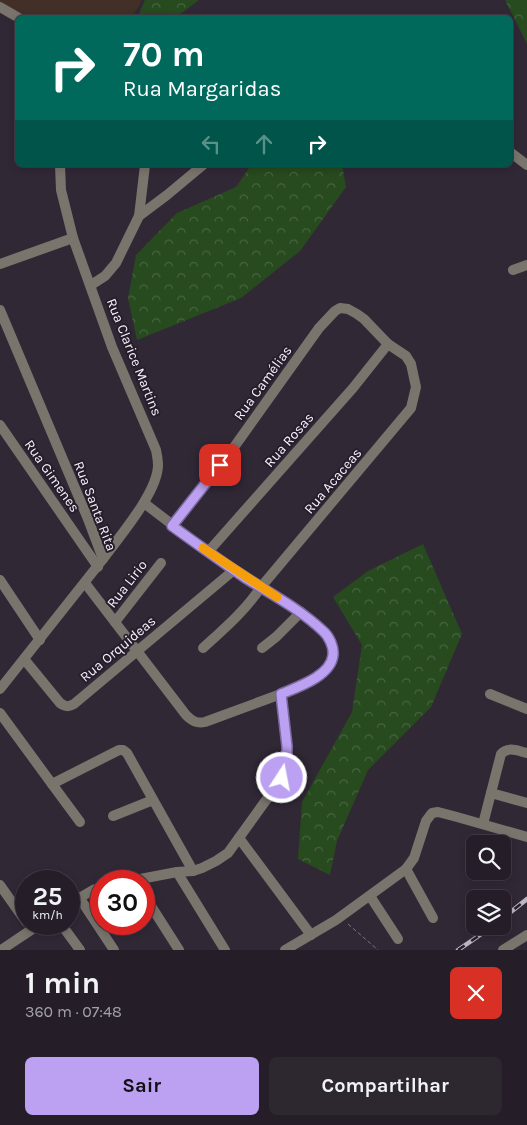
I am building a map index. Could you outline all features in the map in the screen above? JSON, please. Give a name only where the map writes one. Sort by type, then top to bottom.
[{"type":"street","points":[[0,7],[15,16]]},
{"type":"street","points":[[513,154],[527,165]]},
{"type":"street","points":[[60,167],[61,190],[73,238],[91,285]]},
{"type":"street","points":[[139,216],[145,167]]},
{"type":"street","name":"Rua Clarice Martins","points":[[100,563],[144,503],[155,483],[158,466],[156,450],[112,347],[91,285],[105,276],[116,263],[139,216],[201,167]]},
{"type":"street","points":[[0,264],[73,238]]},
{"type":"street","points":[[513,270],[527,265]]},
{"type":"street","name":"Rua Camélias","points":[[172,526],[232,450],[320,328],[335,311],[340,308],[348,309],[358,314],[388,344]]},
{"type":"street","name":"Rua Santa Rita","points":[[0,310],[88,519],[100,563],[0,689]]},
{"type":"street","name":"Rua Acaceas","points":[[262,588],[411,408],[416,387],[413,370],[408,359],[388,344]]},
{"type":"street","name":"Rua Rosas","points":[[208,552],[353,388],[388,344]]},
{"type":"street","name":"Rua Gimenes","points":[[0,425],[100,563]]},
{"type":"street","points":[[85,583],[186,715],[195,722],[205,722],[281,694],[319,676],[327,669],[334,653],[332,645],[324,632],[301,612],[208,552],[144,503]]},
{"type":"street","name":"Rua Lirio","points":[[115,622],[161,563]]},
{"type":"street","name":"Rua Orquideas","points":[[24,660],[60,703],[65,706],[74,704],[234,570]]},
{"type":"street","points":[[0,580],[40,640]]},
{"type":"street","points":[[203,648],[234,621],[262,588]]},
{"type":"street","points":[[262,648],[301,612]]},
{"type":"street","points":[[155,876],[193,871],[222,857],[228,852],[282,778],[287,762],[287,746],[281,694]]},
{"type":"street","points":[[490,694],[527,709]]},
{"type":"street","points":[[266,699],[283,711]]},
{"type":"street","points":[[0,713],[80,822]]},
{"type":"street","points":[[483,824],[501,754],[504,750],[508,749],[527,753]]},
{"type":"street","points":[[52,784],[119,750],[123,750],[127,753],[193,871]]},
{"type":"street","points":[[491,793],[527,803]]},
{"type":"street","points":[[113,816],[153,800]]},
{"type":"street","points":[[285,950],[340,917],[406,869],[414,858],[426,821],[432,813],[438,812],[527,837]]},
{"type":"street","points":[[238,838],[311,934]]},
{"type":"street","points":[[406,869],[432,918]]},
{"type":"street","points":[[177,872],[225,950]]},
{"type":"street","points":[[0,885],[15,904]]},
{"type":"street","points":[[370,896],[398,939]]},
{"type":"street","points":[[80,899],[114,950]]},
{"type":"street","points":[[155,912],[179,950]]},
{"type":"street","points":[[1,950],[19,935]]},
{"type":"street","points":[[69,935],[80,950]]},
{"type":"street","points":[[503,950],[527,935]]},
{"type":"path","points":[[340,917],[378,950]]},
{"type":"shaded area","points":[[0,0],[142,0],[134,15],[21,15],[0,4]]},
{"type":"green space","points":[[145,0],[199,0],[179,15],[138,15]]},
{"type":"green space","points":[[505,0],[527,0],[527,44],[513,15]]},
{"type":"green space","points":[[250,167],[342,167],[346,187],[300,251],[241,298],[137,340],[128,298],[136,255],[177,213],[236,187]]},
{"type":"green space","points":[[423,544],[462,634],[431,707],[368,770],[337,841],[330,875],[298,859],[302,802],[352,712],[362,645],[333,597],[368,571]]},
{"type":"railway","points":[[511,912],[527,899]]},
{"type":"railway","points":[[458,950],[480,935]]},
{"type":"slow traffic","points":[[203,548],[277,597]]},
{"type":"route","points":[[220,465],[172,526],[234,570],[301,612],[324,632],[332,645],[334,653],[327,669],[319,676],[281,694],[287,746],[287,762],[282,778]]}]
